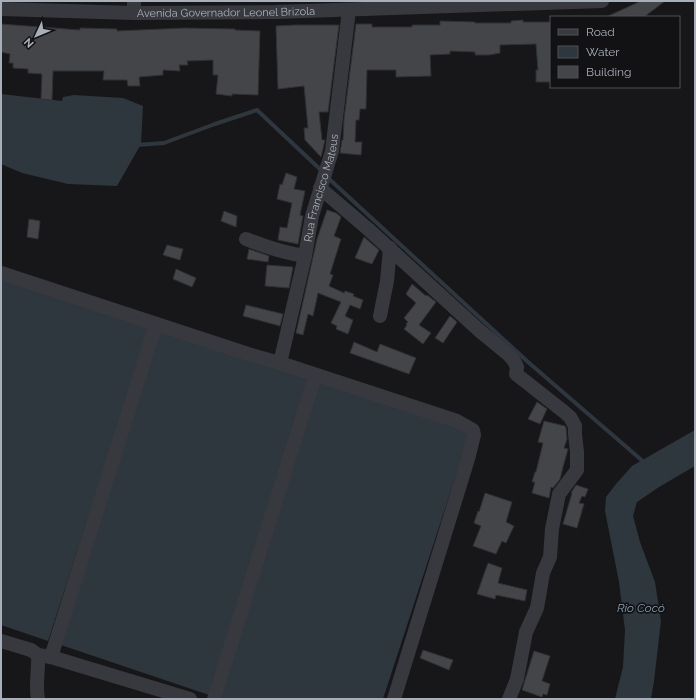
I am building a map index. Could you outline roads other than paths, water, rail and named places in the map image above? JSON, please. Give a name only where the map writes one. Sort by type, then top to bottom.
[{"type":"street","name":"Avenida Governador Leonel Brizola","points":[[1,9],[66,6],[348,10],[441,4],[598,1]]},
{"type":"street","name":"Rua Francisco Mateus","points":[[280,364],[305,256],[312,216],[332,151],[348,10]]},
{"type":"street","points":[[320,188],[390,248],[481,332],[508,354],[517,367],[516,374],[570,417],[575,426],[577,470],[559,494],[552,529],[550,557],[543,573],[537,608],[526,632],[517,679],[509,699]]},
{"type":"street","points":[[246,239],[276,251],[305,256]]},
{"type":"street","points":[[380,316],[387,281],[390,248]]},
{"type":"street","points":[[1,273],[457,421],[473,430],[474,436],[468,459],[394,699]]},
{"type":"street","points":[[38,699],[36,677],[39,662],[45,656],[156,324]]},
{"type":"street","points":[[214,699],[315,376]]},
{"type":"street","points":[[1,641],[45,656],[190,699]]},
{"type":"water","points":[[1,94],[62,101],[63,97],[74,95],[123,98],[143,106],[141,144],[117,186],[68,184],[22,173],[1,164]]},
{"type":"water","points":[[1,274],[151,324],[48,641],[1,625]]},
{"type":"water","points":[[161,328],[312,378],[209,695],[58,644]]},
{"type":"water","points":[[320,381],[470,432],[383,699],[220,699]]},
{"type":"water","name":"Rio Cocó","points":[[695,430],[695,466],[637,502],[633,516],[640,542],[655,582],[661,621],[651,699],[615,699],[623,667],[625,630],[619,582],[605,511],[606,497],[632,466]]},
{"type":"waterway","points":[[136,145],[164,143],[257,110],[323,172]]},
{"type":"waterway","points":[[327,177],[528,362],[645,463]]}]
